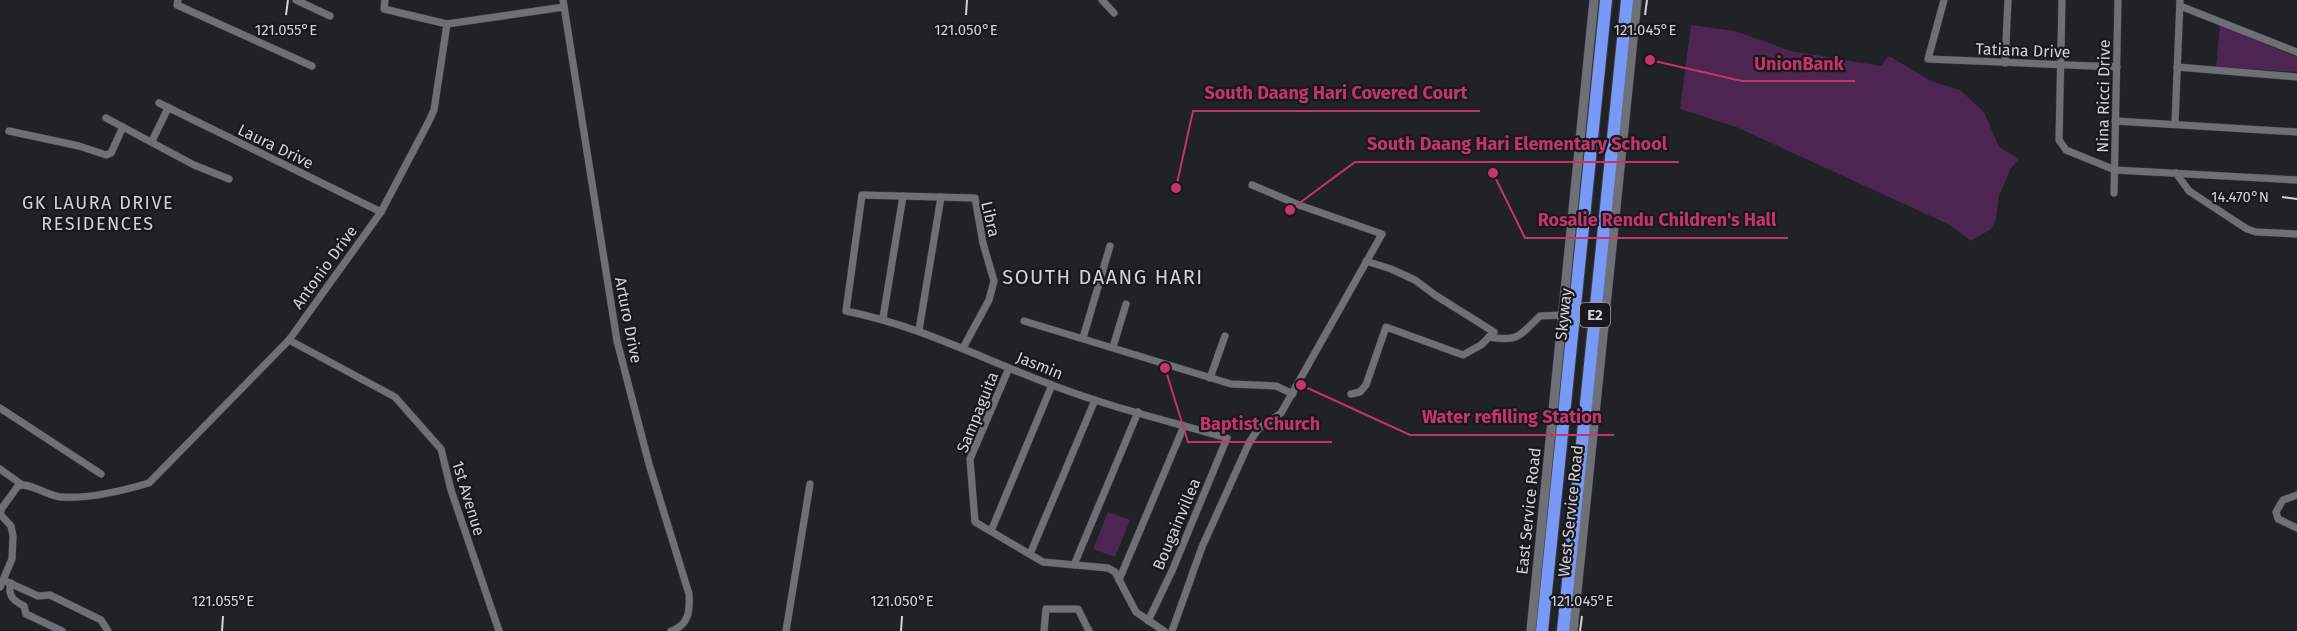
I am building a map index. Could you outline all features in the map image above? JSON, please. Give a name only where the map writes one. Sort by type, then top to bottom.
[{"type":"highway","name":"E2","points":[[1542,631],[1609,0]]},
{"type":"highway","name":"Skyway","points":[[1547,631],[1609,0]]},
{"type":"highway","name":"Skyway","points":[[1557,631],[1620,0]]},
{"type":"highway","name":"E2","points":[[1563,631],[1627,0]]},
{"type":"main road","name":"East Service Road","points":[[1531,631],[1594,0]]},
{"type":"main road","name":"West Service Road","points":[[1573,631],[1637,0]]},
{"type":"street","points":[[178,0],[177,5],[312,66]]},
{"type":"street","points":[[296,0],[330,16]]},
{"type":"street","points":[[385,0],[384,9],[447,24],[564,3]]},
{"type":"street","points":[[1102,0],[1114,13]]},
{"type":"street","name":"Tatiana Drive","points":[[1944,0],[1928,59],[2117,67]]},
{"type":"street","points":[[2005,63],[2008,0]]},
{"type":"street","points":[[2062,0],[2059,140],[2066,150],[2115,170],[2297,180]]},
{"type":"street","name":"Nina Ricci Drive","points":[[2114,193],[2118,0]]},
{"type":"street","name":"Arturo Drive","points":[[564,3],[617,341],[644,445],[689,594],[690,609],[686,621],[680,628],[671,631]]},
{"type":"street","points":[[2175,123],[2180,3],[2297,52]]},
{"type":"street","name":"Antonio Drive","points":[[21,484],[48,495],[61,497],[128,489],[149,483],[289,340],[381,212],[434,110],[447,24]]},
{"type":"street","points":[[2177,67],[2297,77]]},
{"type":"street","name":"Laura Drive","points":[[159,103],[381,212]]},
{"type":"street","points":[[152,141],[168,108]]},
{"type":"street","points":[[106,118],[194,165],[229,179]]},
{"type":"street","points":[[2115,121],[2297,132]]},
{"type":"street","points":[[9,131],[79,146],[105,155],[111,153],[123,127]]},
{"type":"street","points":[[2176,173],[2189,191],[2247,229],[2256,232],[2297,234]]},
{"type":"street","points":[[1172,631],[1202,547],[1249,443],[1258,429],[1281,413],[1382,234],[1299,205],[1252,185]]},
{"type":"street","name":"Libra","points":[[846,311],[862,195],[975,198],[983,243],[994,281],[989,300],[963,348]]},
{"type":"street","points":[[883,318],[903,196]]},
{"type":"street","points":[[919,330],[941,197]]},
{"type":"street","points":[[1083,338],[1110,246]]},
{"type":"street","points":[[1351,394],[1360,392],[1366,385],[1386,327],[1463,355],[1473,350],[1494,331],[1444,301],[1415,280],[1366,261]]},
{"type":"street","points":[[1113,347],[1126,304]]},
{"type":"street","name":"Jasmin","points":[[846,311],[883,318],[919,330],[1009,368],[1095,400],[1227,438]]},
{"type":"street","points":[[1489,337],[1512,340],[1521,335],[1540,316],[1563,315]]},
{"type":"street","points":[[1024,321],[1210,378],[1242,386],[1276,386],[1293,394]]},
{"type":"street","points":[[1210,378],[1225,336]]},
{"type":"street","name":"1st Avenue","points":[[289,340],[395,397],[441,449],[454,499],[498,631]]},
{"type":"street","name":"Sampaguita","points":[[1009,368],[970,459],[975,522],[1043,562],[1108,568],[1115,572],[1119,580]]},
{"type":"street","points":[[991,531],[1052,385]]},
{"type":"street","points":[[1030,554],[1095,400]]},
{"type":"street","points":[[0,408],[101,474]]},
{"type":"street","points":[[1074,565],[1138,412]]},
{"type":"street","points":[[1164,631],[1133,609],[1119,580],[1184,426]]},
{"type":"street","name":"Bougainvillea","points":[[1148,621],[1172,571],[1227,438]]},
{"type":"street","points":[[0,469],[21,484],[2,508],[0,514],[10,526],[13,536],[12,559],[2,583],[11,584],[38,596],[50,595],[101,620],[108,631]]},
{"type":"street","points":[[786,631],[810,484]]},
{"type":"street","points":[[2297,495],[2283,500],[2276,512],[2278,519],[2297,528]]},
{"type":"street","points":[[11,584],[10,595],[14,601],[24,606],[26,614],[63,631]]},
{"type":"street","points":[[1044,631],[1046,609],[1078,609],[1089,631]]},
{"type":"shaded area","points":[[1691,25],[1735,31],[1791,51],[1881,66],[1889,56],[1931,81],[1960,90],[1984,112],[1999,147],[2019,159],[2011,168],[1999,196],[1996,219],[1991,229],[1971,241],[1950,225],[1736,127],[1680,109]]},
{"type":"shaded area","points":[[2220,25],[2297,57],[2297,72],[2216,67]]},
{"type":"shaded area","points":[[1108,512],[1130,520],[1115,557],[1093,549]]},
{"type":"place","name":"UnionBank","points":[[1650,60]]},
{"type":"place","name":"Rosalie Rendu Children's Hall","points":[[1493,173]]},
{"type":"place","name":"South Daang Hari Covered Court","points":[[1176,188]]},
{"type":"place","name":"South Daang Hari Elementary School","points":[[1290,210]]},
{"type":"place","name":"Baptist Church","points":[[1165,368]]},
{"type":"place","name":"Water refilling Station","points":[[1301,385]]},
{"type":"district","name":"GK LAURA DRIVE RESIDENCES","points":[[98,213]]},
{"type":"district","name":"SOUTH DAANG HARI","points":[[1103,277]]}]
